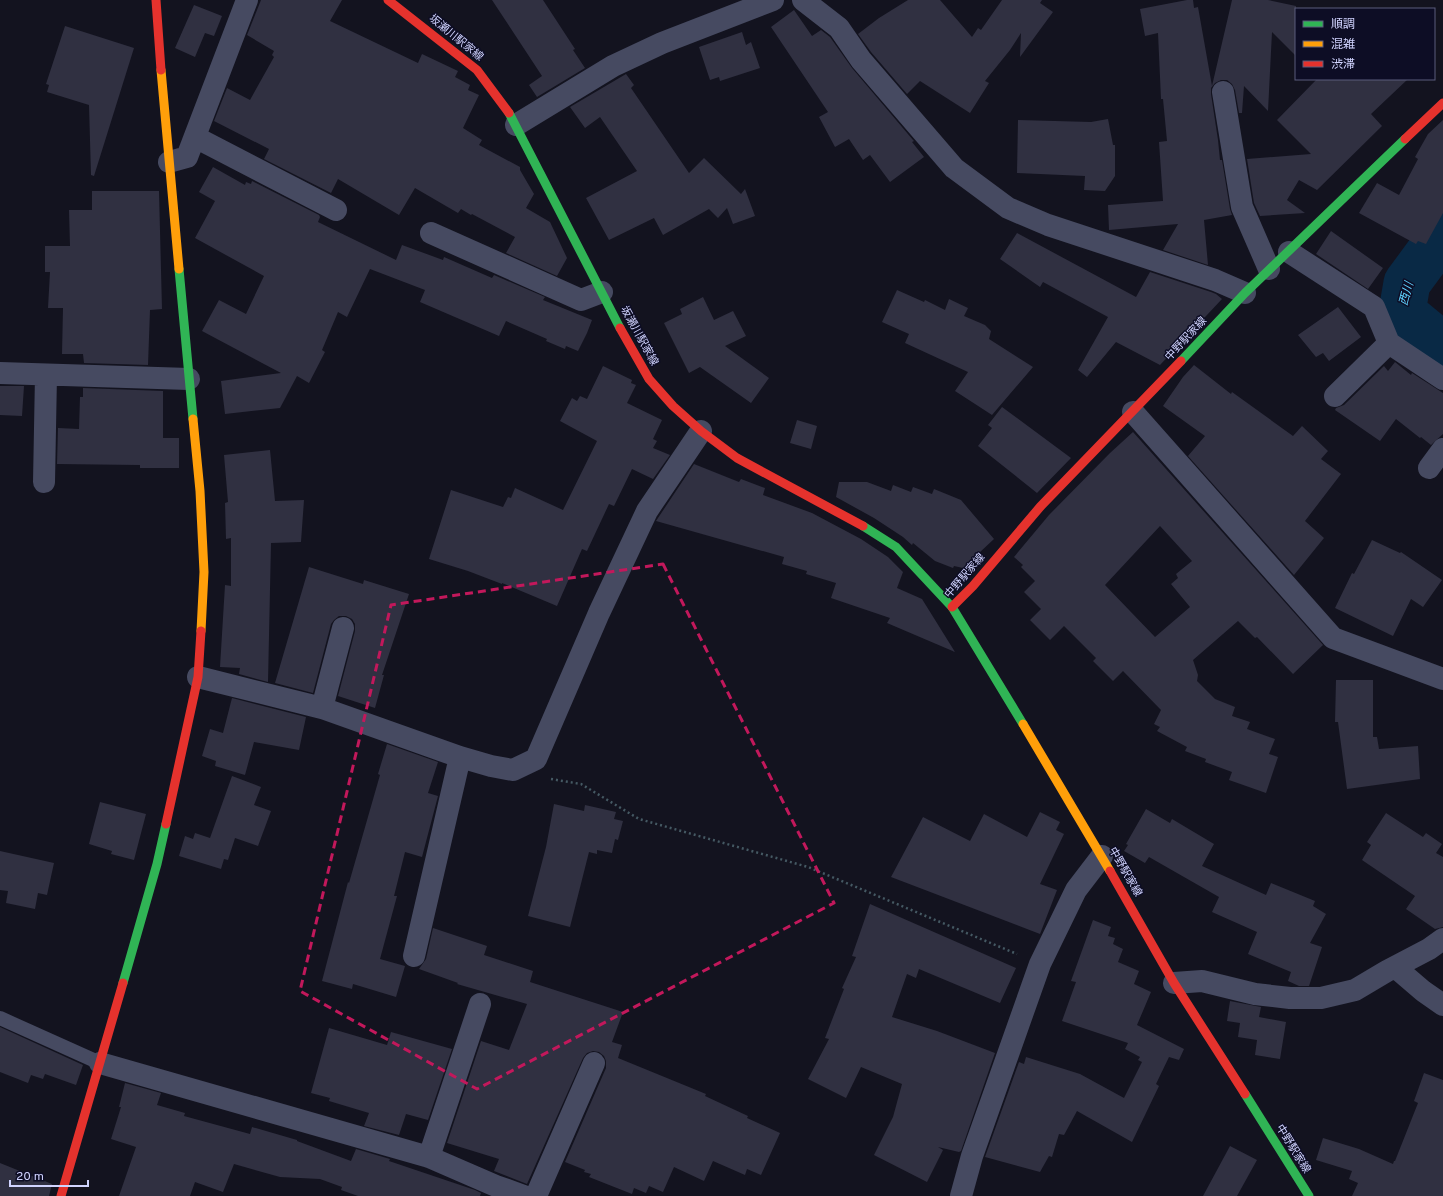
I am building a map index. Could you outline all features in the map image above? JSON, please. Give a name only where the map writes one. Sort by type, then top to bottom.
[{"type":"main road","points":[[61,1196],[157,864],[198,677],[204,572],[200,491],[169,162],[156,0]]},
{"type":"main road","name":"坂瀬川駅家線","points":[[388,0],[477,70],[507,110],[627,342],[649,379],[673,406],[701,431],[738,458],[867,528],[896,547],[952,607]]},
{"type":"main road","name":"中野駅家線","points":[[1309,1196],[1174,983],[1102,856],[952,607],[973,586],[1040,507],[1133,412],[1269,268],[1289,252],[1443,103]]},
{"type":"street","points":[[169,162],[187,157],[247,0]]},
{"type":"street","points":[[516,125],[613,66],[662,43],[773,0]]},
{"type":"street","points":[[803,0],[839,28],[861,60],[954,168],[1008,208],[1048,225],[1215,280],[1245,293]]},
{"type":"street","points":[[1223,92],[1242,207],[1269,268]]},
{"type":"street","points":[[195,137],[336,210]]},
{"type":"street","points":[[431,233],[581,300],[602,292]]},
{"type":"street","points":[[1289,252],[1374,307],[1389,343],[1443,379]]},
{"type":"street","points":[[1335,396],[1389,343]]},
{"type":"street","points":[[0,373],[189,379]]},
{"type":"street","points":[[44,482],[46,375]]},
{"type":"street","points":[[1133,412],[1333,638],[1443,679]]},
{"type":"street","points":[[198,677],[322,708],[460,757],[491,766],[514,770],[521,767],[536,759],[599,613],[647,511],[701,431]]},
{"type":"street","points":[[1429,468],[1443,450]]},
{"type":"street","points":[[322,708],[343,628]]},
{"type":"street","points":[[414,956],[460,757]]},
{"type":"street","points":[[961,1196],[972,1156],[1040,964],[1076,890],[1102,856]]},
{"type":"street","points":[[1174,983],[1202,981],[1255,994],[1290,998],[1321,998],[1355,990],[1429,949],[1443,939]]},
{"type":"street","points":[[1396,967],[1423,991],[1443,1005]]},
{"type":"street","points":[[428,1157],[480,1004]]},
{"type":"street","points":[[536,1196],[594,1062]]},
{"type":"street","points":[[100,1063],[428,1157],[494,1191],[524,1196]]},
{"type":"lane","points":[[0,1018],[100,1063]]},
{"type":"path","points":[[521,767],[539,777],[581,784],[638,819],[808,867],[1040,964]]},
{"type":"highlighted area","points":[[663,564],[834,903],[477,1089],[300,991],[391,605]]},
{"type":"building","points":[[261,0],[342,0],[330,21],[418,63],[422,54],[458,71],[455,77],[470,85],[468,90],[479,95],[463,128],[482,140],[479,145],[520,167],[520,170],[534,194],[526,208],[550,222],[567,258],[557,276],[506,253],[515,237],[461,209],[458,213],[415,188],[399,215],[338,179],[331,193],[264,159],[269,149],[214,121],[227,88],[250,100],[274,57],[272,55],[274,51],[247,35]]},
{"type":"building","points":[[492,0],[543,0],[575,49],[573,50],[585,68],[537,97],[529,85],[542,76]]},
{"type":"building","points":[[908,0],[940,0],[972,37],[978,28],[981,30],[1002,0],[1042,0],[1040,3],[1053,12],[1020,57],[1021,33],[1010,50],[985,81],[989,83],[970,113],[920,81],[907,94],[871,52],[858,34],[879,18]]},
{"type":"building","points":[[1193,0],[1194,8],[1198,7],[1212,86],[1232,0],[1268,0],[1296,6],[1295,55],[1272,32],[1268,111],[1244,86],[1242,113],[1239,113],[1235,90],[1232,84],[1227,80],[1221,80],[1215,83],[1211,88],[1220,160],[1222,160],[1232,215],[1204,220],[1208,265],[1163,250],[1178,224],[1109,230],[1108,205],[1163,201],[1159,142],[1167,141],[1163,99],[1161,99],[1158,33],[1145,36],[1140,9]]},
{"type":"building","points":[[194,5],[222,16],[214,36],[205,33],[195,57],[175,48]]},
{"type":"building","points":[[794,10],[812,36],[821,30],[830,37],[852,68],[914,141],[912,142],[924,157],[890,182],[870,155],[863,160],[849,139],[835,147],[819,117],[828,112],[771,27]]},
{"type":"building","points":[[65,26],[134,48],[94,176],[91,175],[89,105],[47,92],[49,85],[46,84]]},
{"type":"building","points":[[742,32],[746,45],[751,42],[760,68],[720,81],[719,77],[710,80],[699,47]]},
{"type":"building","points":[[626,74],[634,85],[631,88],[689,173],[704,158],[741,194],[745,189],[755,216],[733,224],[727,208],[718,218],[709,209],[663,235],[654,218],[609,240],[586,198],[637,171],[600,117],[585,128],[570,107]]},
{"type":"building","points":[[1316,80],[1407,80],[1371,114],[1382,126],[1317,190],[1299,180],[1287,200],[1305,213],[1260,216],[1254,203],[1247,159],[1311,154],[1277,120]]},
{"type":"building","points":[[1108,119],[1113,145],[1115,145],[1115,176],[1105,191],[1084,190],[1085,176],[1017,173],[1018,120],[1091,122]]},
{"type":"building","points":[[1443,120],[1443,213],[1426,244],[1418,241],[1416,244],[1359,213],[1377,183],[1399,195],[1418,159],[1415,157],[1428,134]]},
{"type":"building","points":[[213,167],[245,185],[246,182],[251,184],[252,181],[319,215],[320,217],[318,222],[396,260],[402,245],[443,260],[444,257],[492,278],[494,275],[545,297],[543,300],[592,320],[587,333],[578,351],[566,346],[565,349],[546,341],[547,339],[506,321],[499,336],[420,302],[425,290],[370,269],[347,317],[338,312],[322,350],[325,352],[309,383],[297,376],[280,408],[225,414],[221,381],[281,373],[202,331],[219,300],[246,314],[264,276],[195,238],[215,201],[199,192]]},
{"type":"building","points":[[92,191],[159,191],[162,309],[150,310],[148,365],[84,363],[83,354],[62,354],[63,308],[48,308],[50,272],[45,272],[45,246],[70,246],[69,210],[92,210]]},
{"type":"building","points":[[1331,231],[1383,268],[1368,289],[1316,254]]},
{"type":"building","points":[[1017,233],[1136,297],[1150,272],[1211,292],[1222,299],[1160,365],[1116,342],[1087,377],[1078,370],[1108,317],[1043,282],[1040,287],[1000,259]]},
{"type":"building","points":[[897,290],[924,302],[925,300],[945,310],[949,299],[968,308],[964,316],[985,325],[991,331],[989,339],[1033,367],[992,415],[955,391],[968,372],[905,343],[909,334],[882,322]]},
{"type":"building","points":[[703,297],[714,320],[733,311],[746,336],[725,346],[769,378],[751,403],[700,367],[689,373],[664,323],[682,314],[680,309]]},
{"type":"building","points":[[1338,307],[1361,337],[1329,361],[1323,353],[1316,357],[1298,335]]},
{"type":"building","points":[[1395,362],[1411,375],[1412,373],[1443,393],[1443,434],[1431,445],[1396,419],[1380,441],[1335,410],[1336,408],[1344,405],[1384,366],[1388,371]]},
{"type":"building","points":[[1194,365],[1231,394],[1232,392],[1293,436],[1302,426],[1328,451],[1321,459],[1341,474],[1305,521],[1324,538],[1294,575],[1188,456],[1205,436],[1163,406],[1183,377]]},
{"type":"building","points":[[603,366],[632,380],[631,383],[636,385],[627,403],[662,420],[653,439],[657,441],[653,448],[670,455],[653,479],[632,469],[614,506],[609,504],[587,551],[582,549],[557,606],[502,583],[429,559],[451,490],[503,507],[508,497],[511,498],[515,488],[563,510],[597,441],[560,421],[572,398],[577,401],[580,396],[587,399]]},
{"type":"building","points":[[0,386],[24,386],[22,416],[0,415]]},
{"type":"building","points":[[83,388],[163,391],[163,438],[179,438],[179,468],[140,468],[140,465],[57,464],[58,428],[79,429],[80,397],[83,397]]},
{"type":"building","points":[[1002,407],[1071,458],[1037,493],[978,446],[992,428],[988,425]]},
{"type":"building","points":[[797,420],[817,426],[811,449],[790,443]]},
{"type":"building","points":[[1133,432],[1323,645],[1293,674],[1257,637],[1255,638],[1238,621],[1193,660],[1198,675],[1197,681],[1215,699],[1235,707],[1232,716],[1250,722],[1247,729],[1275,739],[1269,754],[1278,757],[1266,793],[1229,780],[1232,772],[1205,762],[1206,759],[1185,751],[1187,747],[1157,731],[1160,727],[1154,724],[1161,710],[1123,671],[1113,681],[1093,661],[1096,658],[1064,626],[1050,640],[1030,620],[1041,609],[1024,592],[1035,581],[1021,567],[1023,565],[1014,557],[1049,515],[1110,453]],"holes":[[[1160,526],[1192,561],[1176,574],[1178,578],[1171,584],[1190,607],[1155,637],[1105,585]]]},
{"type":"building","points":[[270,450],[275,501],[304,500],[301,542],[271,543],[268,682],[239,674],[240,668],[220,667],[225,585],[231,586],[231,538],[226,539],[225,503],[228,502],[224,455]]},
{"type":"building","points":[[694,464],[739,482],[741,479],[765,488],[763,495],[812,513],[861,539],[888,557],[903,572],[897,588],[922,599],[955,652],[887,623],[890,618],[831,598],[836,583],[806,574],[807,571],[782,564],[784,557],[656,521]]},
{"type":"building","points":[[839,482],[867,482],[891,491],[893,485],[911,492],[913,487],[932,494],[934,489],[961,500],[994,539],[963,568],[954,566],[953,568],[935,561],[913,543],[912,545],[903,537],[874,518],[836,497]]},
{"type":"building","points":[[1372,540],[1400,553],[1401,552],[1442,580],[1423,607],[1411,599],[1393,636],[1335,608],[1352,573],[1354,574]]},
{"type":"building","points":[[309,567],[363,584],[364,580],[409,594],[382,675],[384,675],[375,708],[338,696],[355,631],[355,624],[352,619],[346,616],[339,616],[331,624],[313,693],[275,683]]},
{"type":"building","points":[[1336,680],[1373,680],[1373,737],[1377,737],[1379,749],[1418,746],[1420,779],[1347,789],[1338,722],[1335,722]]},
{"type":"building","points":[[232,698],[306,717],[299,750],[254,742],[245,775],[215,766],[216,761],[202,756],[210,729],[223,733]]},
{"type":"building","points":[[387,744],[438,762],[428,793],[438,796],[422,857],[405,852],[394,896],[397,896],[380,959],[405,966],[396,997],[353,984],[352,989],[322,981],[348,882],[349,883],[380,775],[378,774]]},
{"type":"building","points":[[232,776],[261,787],[254,805],[271,811],[258,846],[235,838],[228,860],[224,859],[221,869],[179,856],[185,836],[193,839],[195,833],[210,838]]},
{"type":"building","points":[[100,802],[146,814],[134,860],[111,854],[112,851],[89,844]]},
{"type":"building","points":[[554,804],[584,811],[585,805],[616,812],[614,819],[623,821],[618,840],[615,839],[612,853],[597,850],[597,854],[589,852],[570,927],[528,916],[546,847]]},
{"type":"building","points":[[1146,809],[1170,823],[1172,819],[1214,844],[1202,866],[1266,895],[1271,883],[1315,901],[1313,906],[1326,914],[1310,943],[1322,947],[1309,986],[1299,986],[1288,981],[1291,972],[1248,954],[1257,932],[1212,912],[1219,897],[1149,857],[1145,863],[1124,851],[1128,845],[1126,844]]},
{"type":"building","points":[[1040,812],[1060,822],[1056,830],[1064,834],[1040,884],[1057,890],[1040,934],[891,877],[923,817],[970,841],[984,814],[1027,837]]},
{"type":"building","points":[[1386,813],[1423,837],[1426,833],[1442,844],[1436,853],[1443,857],[1443,927],[1435,929],[1406,909],[1415,896],[1362,860],[1371,845],[1367,842]]},
{"type":"building","points":[[0,851],[54,863],[47,895],[38,893],[35,909],[6,903],[8,891],[0,890]]},
{"type":"building","points":[[870,904],[1016,968],[1000,1003],[919,969],[916,978],[907,974],[892,1017],[937,1031],[995,1053],[961,1151],[959,1152],[938,1147],[943,1150],[927,1182],[874,1155],[893,1117],[902,1084],[861,1067],[846,1098],[808,1079],[829,1039],[825,1038],[844,989],[842,988],[856,957],[852,956]]},
{"type":"building","points":[[1093,920],[1111,927],[1108,936],[1115,938],[1113,944],[1123,949],[1118,962],[1139,971],[1134,984],[1151,992],[1137,1025],[1184,1049],[1179,1060],[1169,1057],[1156,1084],[1159,1086],[1132,1142],[1077,1111],[1064,1135],[1059,1134],[1052,1157],[1049,1156],[1040,1172],[985,1157],[1019,1062],[1024,1064],[1026,1057],[1080,1074],[1124,1098],[1142,1062],[1138,1060],[1140,1057],[1125,1049],[1128,1043],[1062,1021],[1076,982],[1071,981]]},
{"type":"building","points":[[433,928],[487,946],[484,955],[533,971],[530,982],[623,1012],[612,1042],[622,1045],[618,1058],[706,1094],[705,1096],[780,1133],[761,1175],[747,1169],[745,1175],[713,1161],[704,1181],[674,1167],[663,1192],[649,1186],[646,1193],[634,1188],[632,1194],[589,1177],[591,1174],[584,1172],[585,1170],[565,1162],[606,1068],[604,1056],[599,1052],[593,1051],[587,1053],[583,1058],[527,1184],[494,1171],[499,1159],[447,1143],[481,1041],[509,1050],[527,1004],[457,984],[458,983],[419,969],[426,959]]},
{"type":"building","points":[[1230,1001],[1261,1007],[1259,1017],[1286,1022],[1280,1059],[1255,1055],[1257,1040],[1238,1037],[1240,1023],[1227,1021]]},
{"type":"building","points":[[0,1027],[83,1065],[76,1085],[45,1074],[43,1079],[31,1075],[28,1083],[0,1072]]},
{"type":"building","points":[[329,1028],[387,1045],[391,1032],[452,1049],[428,1120],[406,1114],[399,1135],[364,1126],[369,1113],[329,1101],[330,1098],[311,1093]]},
{"type":"building","points":[[1424,1073],[1443,1080],[1443,1196],[1352,1196],[1358,1183],[1349,1179],[1352,1171],[1316,1160],[1323,1138],[1359,1149],[1393,1164],[1418,1103],[1414,1101]]},
{"type":"building","points":[[125,1083],[161,1093],[157,1105],[185,1113],[184,1116],[250,1134],[252,1127],[297,1140],[351,1161],[356,1149],[390,1159],[389,1161],[481,1193],[480,1196],[358,1196],[341,1190],[342,1187],[320,1179],[280,1177],[234,1164],[223,1192],[195,1182],[190,1196],[119,1196],[136,1147],[111,1139],[121,1107],[119,1107]]},
{"type":"building","points":[[1230,1146],[1257,1160],[1237,1196],[1203,1196]]},
{"type":"building","points":[[0,1163],[52,1184],[49,1196],[0,1196]]},
{"type":"waterway","name":"西川","points":[[1443,234],[1407,283],[1402,312],[1443,346]]},
{"type":"traffic: fast","points":[[509,113],[620,328]]},
{"type":"traffic: fast","points":[[1181,361],[1245,293],[1405,139]]},
{"type":"traffic: fast","points":[[179,269],[193,419]]},
{"type":"traffic: fast","points":[[863,526],[896,547],[952,607],[1023,724]]},
{"type":"traffic: fast","points":[[123,983],[157,864],[166,824]]},
{"type":"traffic: fast","points":[[1245,1094],[1309,1196]]},
{"type":"traffic: slow","points":[[161,70],[179,269]]},
{"type":"traffic: slow","points":[[193,419],[200,491],[204,572],[201,631]]},
{"type":"traffic: slow","points":[[1023,724],[1110,871]]},
{"type":"traffic: jam","points":[[156,0],[161,70]]},
{"type":"traffic: jam","points":[[388,0],[477,70],[509,113]]},
{"type":"traffic: jam","points":[[1405,139],[1443,103]]},
{"type":"traffic: jam","points":[[620,328],[649,379],[673,406],[701,431],[737,458],[863,526]]},
{"type":"traffic: jam","points":[[952,607],[973,586],[1040,507],[1181,361]]},
{"type":"traffic: jam","points":[[166,824],[198,677],[201,631]]},
{"type":"traffic: jam","points":[[1110,871],[1174,983],[1245,1094]]},
{"type":"traffic: jam","points":[[61,1196],[123,983]]}]
